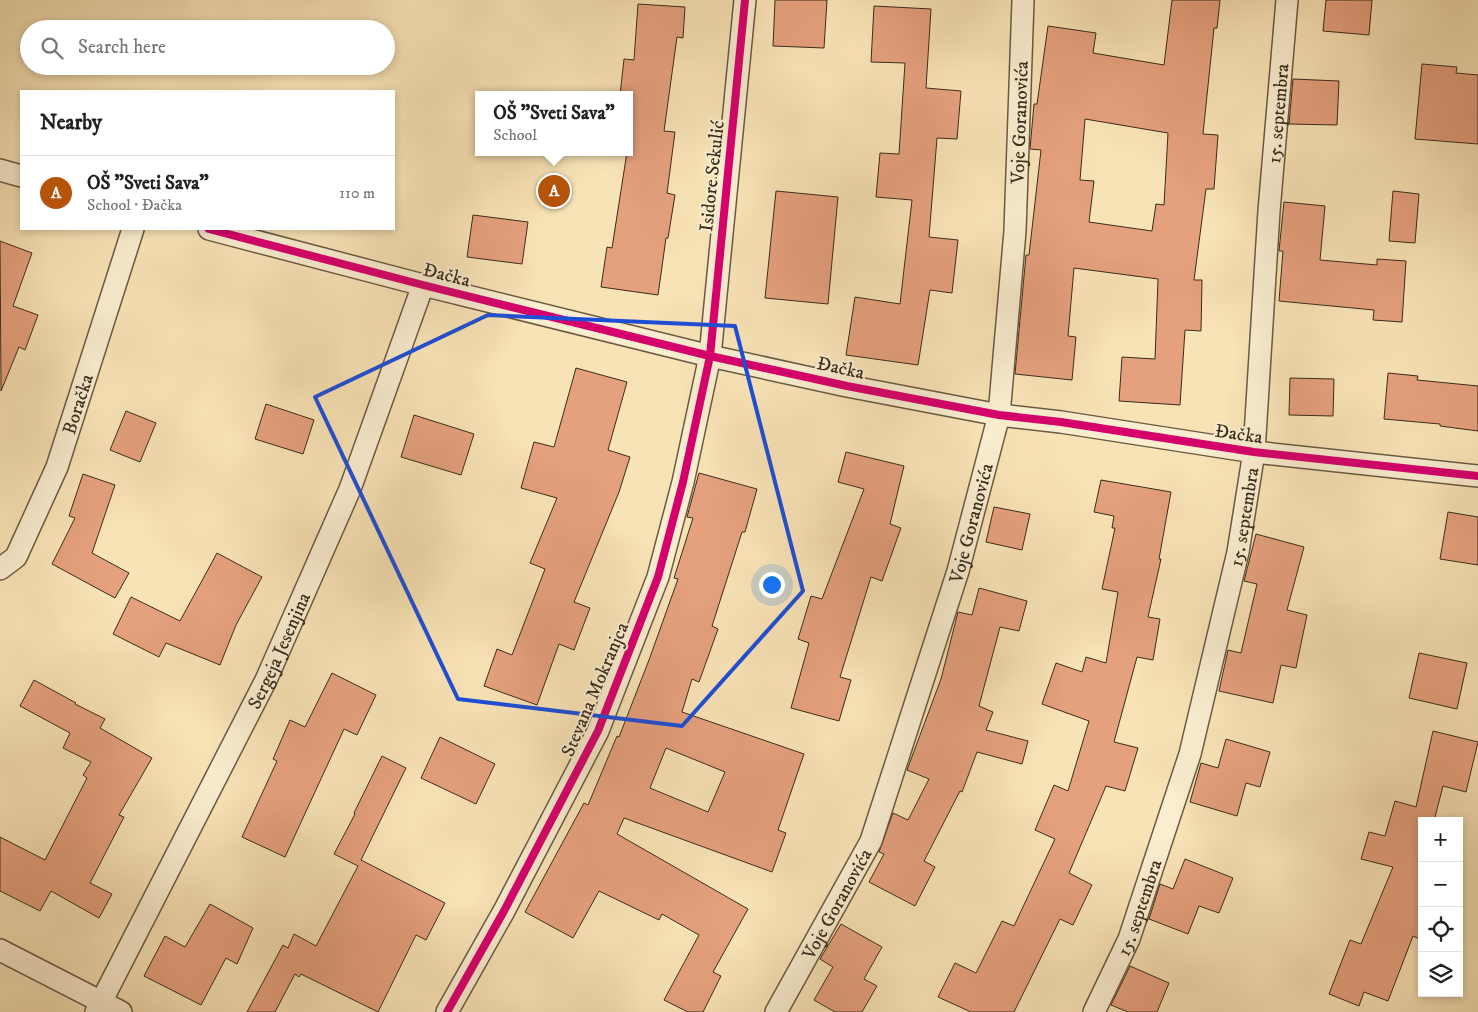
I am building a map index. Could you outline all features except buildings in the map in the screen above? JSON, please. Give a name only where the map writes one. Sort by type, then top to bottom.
[{"type":"street","name":"Isidore Sekulić","points":[[710,356],[745,0]]},
{"type":"street","name":"Voje Goranovića","points":[[776,1012],[871,841],[958,570],[998,415],[1015,231],[1023,0]]},
{"type":"street","name":"15. septembra","points":[[1094,1012],[1129,939],[1190,754],[1238,552],[1254,452],[1269,211],[1286,0]]},
{"type":"street","points":[[0,170],[20,176]]},
{"type":"street","name":"Boračka","points":[[0,569],[16,557],[57,467],[133,230]]},
{"type":"street","name":"Đačka","points":[[213,230],[423,285],[710,356],[847,386],[998,415],[1061,422],[1254,452],[1478,476]]},
{"type":"street","name":"Sergeja Jesenjina","points":[[99,1007],[266,680],[350,489],[423,285]]},
{"type":"street","name":"Stevana Mokranjca","points":[[447,1012],[504,911],[598,732],[658,577],[683,482],[710,356]]},
{"type":"street","points":[[0,950],[99,1007],[121,1012]]},
{"type":"highlighted area","points":[[488,315],[735,326],[803,591],[682,726],[458,699],[315,397]]},
{"type":"cycle path","points":[[447,1012],[504,911],[598,731],[658,577],[683,482],[710,356],[745,0]]},
{"type":"cycle path","points":[[213,230],[423,285],[710,356],[847,386],[999,415],[1061,422],[1254,452],[1478,476]]},
{"type":"place","name":"OŠ \"Sveti Sava\"","points":[[554,191]]}]
